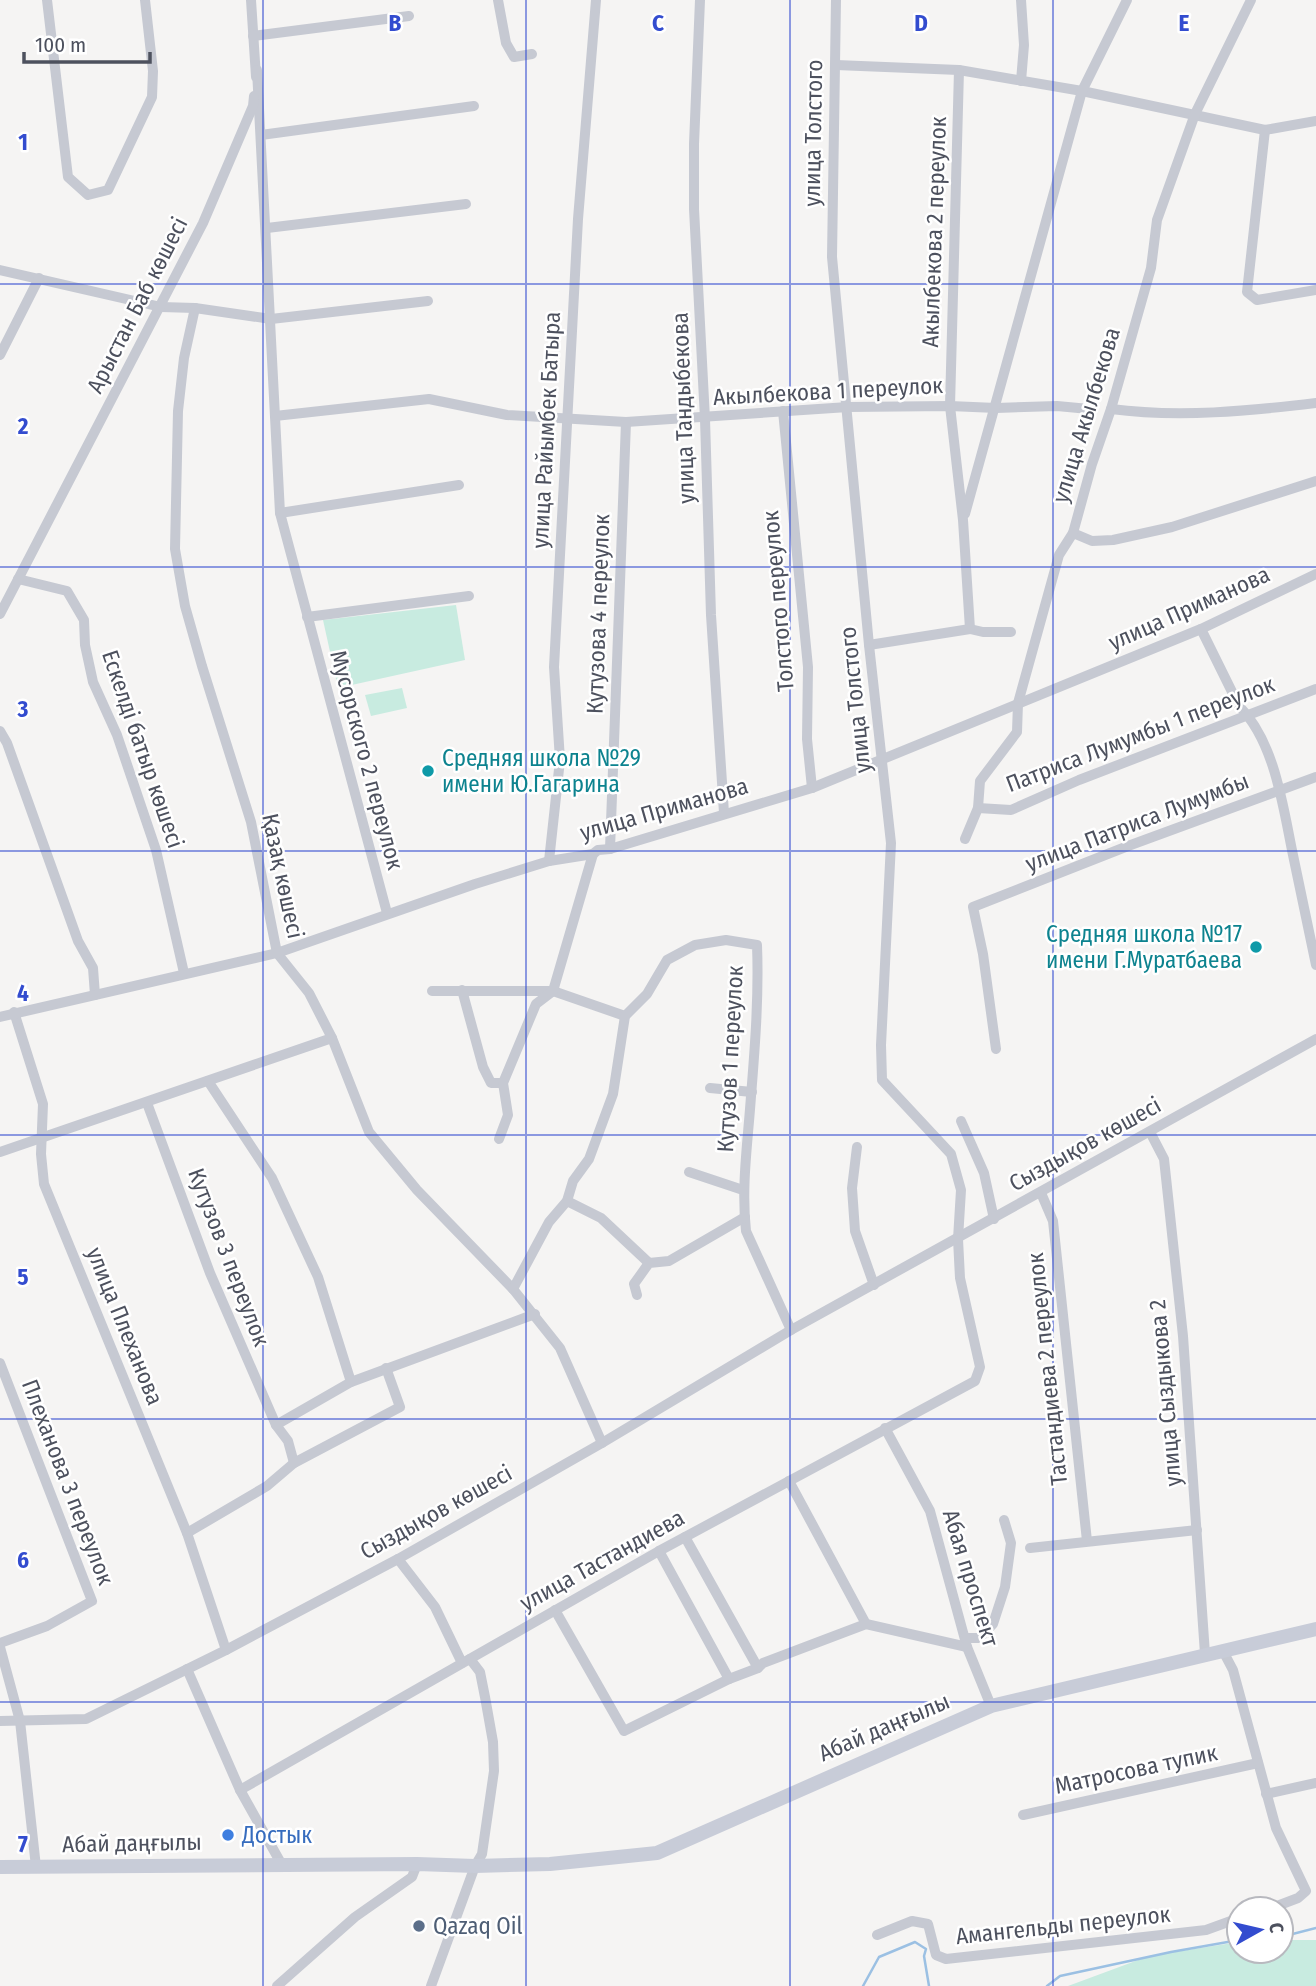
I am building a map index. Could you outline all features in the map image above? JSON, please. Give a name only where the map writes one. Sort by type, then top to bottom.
[{"type":"street","points":[[47,0],[68,177],[88,195],[108,190],[152,97],[153,71],[145,0]]},
{"type":"street","name":"Арыстан Баб көшесі","points":[[0,614],[204,223],[253,106],[257,70],[251,0]]},
{"type":"street","points":[[498,0],[506,43],[514,57],[532,54]]},
{"type":"street","name":"улица Райымбек Батыра","points":[[548,862],[560,760],[554,667],[580,187],[596,0]]},
{"type":"street","name":"улица Тандыбекова","points":[[700,0],[694,209],[705,419],[711,615],[724,813]]},
{"type":"street","name":"улица Толстого","points":[[836,0],[832,257],[891,843],[881,1045],[882,1080],[951,1154],[961,1191],[958,1239],[960,1278],[980,1367]]},
{"type":"street","points":[[1021,0],[1024,45],[1021,80]]},
{"type":"street","name":"Акылбекова 2 переулок","points":[[963,520],[1082,91],[1127,0]]},
{"type":"street","name":"улица Акылбекова","points":[[965,839],[978,808],[980,781],[1017,732],[1018,703],[1059,555],[1073,533],[1152,268],[1157,220],[1195,114],[1251,0]]},
{"type":"street","points":[[253,36],[409,16]]},
{"type":"street","points":[[836,65],[959,70],[1082,91],[1265,130],[1316,121]]},
{"type":"street","name":"Мусорского 2 переулок","points":[[257,70],[280,513],[387,913]]},
{"type":"street","name":"Акылбекова 2 переулок","points":[[959,70],[950,406],[963,520],[970,629]]},
{"type":"street","points":[[261,135],[474,106]]},
{"type":"street","points":[[1265,130],[1247,292],[1256,300],[1316,290]]},
{"type":"street","points":[[267,228],[466,204]]},
{"type":"street","points":[[0,270],[161,307],[195,308],[271,319],[428,301]]},
{"type":"street","points":[[0,355],[39,278]]},
{"type":"street","name":"Қазақ көшесі","points":[[195,308],[184,358],[177,411],[175,549],[185,606],[251,822],[278,953],[309,993],[332,1038],[369,1132],[417,1190],[513,1289],[560,1348],[602,1443]]},
{"type":"street","points":[[275,416],[429,398],[507,415],[569,419]]},
{"type":"street","points":[[1111,409],[1145,414],[1183,413],[1259,410],[1316,402]]},
{"type":"street","name":"Акылбекова 1 переулок","points":[[569,419],[626,422],[705,419],[848,407],[1057,406],[1089,409]]},
{"type":"street","name":"Толстого переулок","points":[[783,411],[808,667],[807,739],[812,788]]},
{"type":"street","name":"Кутузова 4 переулок","points":[[610,849],[626,422]]},
{"type":"street","points":[[958,481],[975,478]]},
{"type":"street","points":[[1073,533],[1092,541],[1113,540],[1172,527],[1316,481]]},
{"type":"street","points":[[280,513],[459,485]]},
{"type":"street","name":"улица Приманова","points":[[4,1013],[278,953],[387,913],[548,862],[593,854],[598,850],[610,849],[812,788],[1201,629],[1316,574]]},
{"type":"street","name":"Ескелді батыр көшесі","points":[[18,579],[67,591],[79,608],[84,620],[85,645],[93,682],[117,735],[156,850],[184,973]]},
{"type":"street","points":[[307,617],[469,596]]},
{"type":"street","points":[[869,645],[970,629],[1011,632]]},
{"type":"street","points":[[1201,629],[1239,706],[1248,715],[1260,736],[1280,790],[1316,965]]},
{"type":"street","name":"Патриса Лумумбы 1 переулок","points":[[978,808],[1011,810],[1067,785],[1316,689]]},
{"type":"street","points":[[0,731],[7,743],[78,942],[93,968],[95,995]]},
{"type":"street","name":"улица Патриса Лумумбы","points":[[996,1049],[983,954],[972,907],[1316,777]]},
{"type":"street","points":[[499,1139],[508,1115],[503,1083],[536,1004],[553,991],[593,854]]},
{"type":"street","name":"Кутузов 1 переулок","points":[[625,1016],[646,994],[667,960],[695,945],[726,940],[757,946],[752,1092],[743,1190],[746,1231],[791,1330]]},
{"type":"street","points":[[462,990],[482,1067],[491,1083],[503,1083]]},
{"type":"street","points":[[432,991],[553,991],[625,1016],[612,1094],[589,1159],[573,1181],[567,1201],[550,1222],[513,1289]]},
{"type":"street","name":"улица Плеханова","points":[[4,1013],[43,1104],[41,1154],[44,1184],[187,1532],[226,1650]]},
{"type":"street","points":[[0,1152],[332,1038]]},
{"type":"street","name":"Сыздықов көшесі","points":[[0,1721],[86,1719],[226,1650],[398,1559],[602,1443],[791,1330],[1316,1039]]},
{"type":"street","points":[[208,1081],[272,1178],[318,1277],[351,1382]]},
{"type":"street","points":[[710,1088],[752,1092]]},
{"type":"street","name":"Кутузов 3 переулок","points":[[147,1103],[209,1273],[276,1425],[288,1441],[294,1463]]},
{"type":"street","points":[[961,1121],[984,1173],[994,1219]]},
{"type":"street","name":"улица Сыздыкова 2","points":[[1150,1132],[1164,1159],[1183,1335],[1205,1654]]},
{"type":"street","points":[[857,1147],[852,1188],[855,1231],[874,1285]]},
{"type":"street","points":[[689,1172],[743,1190]]},
{"type":"street","name":"Тастандиева 2 переулок","points":[[1041,1193],[1053,1221],[1087,1541]]},
{"type":"street","points":[[567,1201],[601,1218],[649,1263]]},
{"type":"street","points":[[637,1295],[634,1284],[649,1263],[668,1261],[745,1217]]},
{"type":"street","points":[[276,1425],[351,1382],[534,1314]]},
{"type":"street","name":"Плеханова 3 переулок","points":[[0,1363],[92,1601],[47,1626],[0,1645]]},
{"type":"street","name":"улица Тастандиева","points":[[240,1790],[659,1551],[975,1381],[980,1367]]},
{"type":"street","points":[[187,1532],[267,1486],[294,1463],[400,1407],[386,1368]]},
{"type":"street","name":"Абая проспект","points":[[885,1428],[930,1511],[966,1642],[991,1706]]},
{"type":"street","points":[[789,1481],[866,1624]]},
{"type":"street","points":[[555,1610],[624,1731],[729,1679],[758,1668],[763,1663],[866,1624],[966,1642],[979,1638],[993,1624],[1005,1587],[1011,1543],[1004,1520]]},
{"type":"street","points":[[1030,1548],[1197,1530]]},
{"type":"street","points":[[685,1537],[758,1668]]},
{"type":"street","points":[[659,1551],[729,1679]]},
{"type":"street","points":[[398,1559],[435,1607],[466,1661],[480,1672],[493,1742],[494,1761],[482,1853],[431,1986]]},
{"type":"street","name":"Абай даңғылы","points":[[0,1867],[417,1864],[475,1866],[550,1864],[657,1853],[991,1706],[1316,1629]]},
{"type":"street","points":[[0,1645],[20,1721],[36,1867]]},
{"type":"street","points":[[1223,1651],[1233,1670],[1276,1828],[1306,1891],[1295,1899]]},
{"type":"street","points":[[187,1669],[240,1790],[282,1865]]},
{"type":"street","name":"Матросова тупик","points":[[1023,1815],[1258,1763]]},
{"type":"street","points":[[1266,1794],[1316,1783]]},
{"type":"street","points":[[277,1986],[355,1917],[411,1877],[417,1864]]},
{"type":"street","name":"Амангельды переулок","points":[[877,1935],[912,1921],[928,1924],[936,1955],[946,1959],[1206,1930],[1225,1923]]},
{"type":"green space","points":[[456,605],[465,660],[338,688],[323,620]]},
{"type":"green space","points":[[402,688],[407,708],[371,716],[365,695]]},
{"type":"green space","points":[[1295,1940],[1316,1940],[1316,1986],[1068,1986],[1149,1956],[1225,1944],[1225,1965],[1295,1965]]},
{"type":"waterway","points":[[1295,1933],[1316,1928]]},
{"type":"waterway","points":[[863,1986],[879,1957],[915,1942],[926,1949],[924,1956],[929,1986]]},
{"type":"waterway","points":[[1047,1986],[1060,1976],[1225,1942]]},
{"type":"place","name":"Средняя школа №29 имени Ю.Гагарина","points":[[428,771]]},
{"type":"place","name":"Средняя школа №17 имени Г.Муратбаева","points":[[1256,947]]},
{"type":"place","name":"Достык","points":[[228,1835]]},
{"type":"place","name":"Qazaq Oil","points":[[419,1926]]}]
